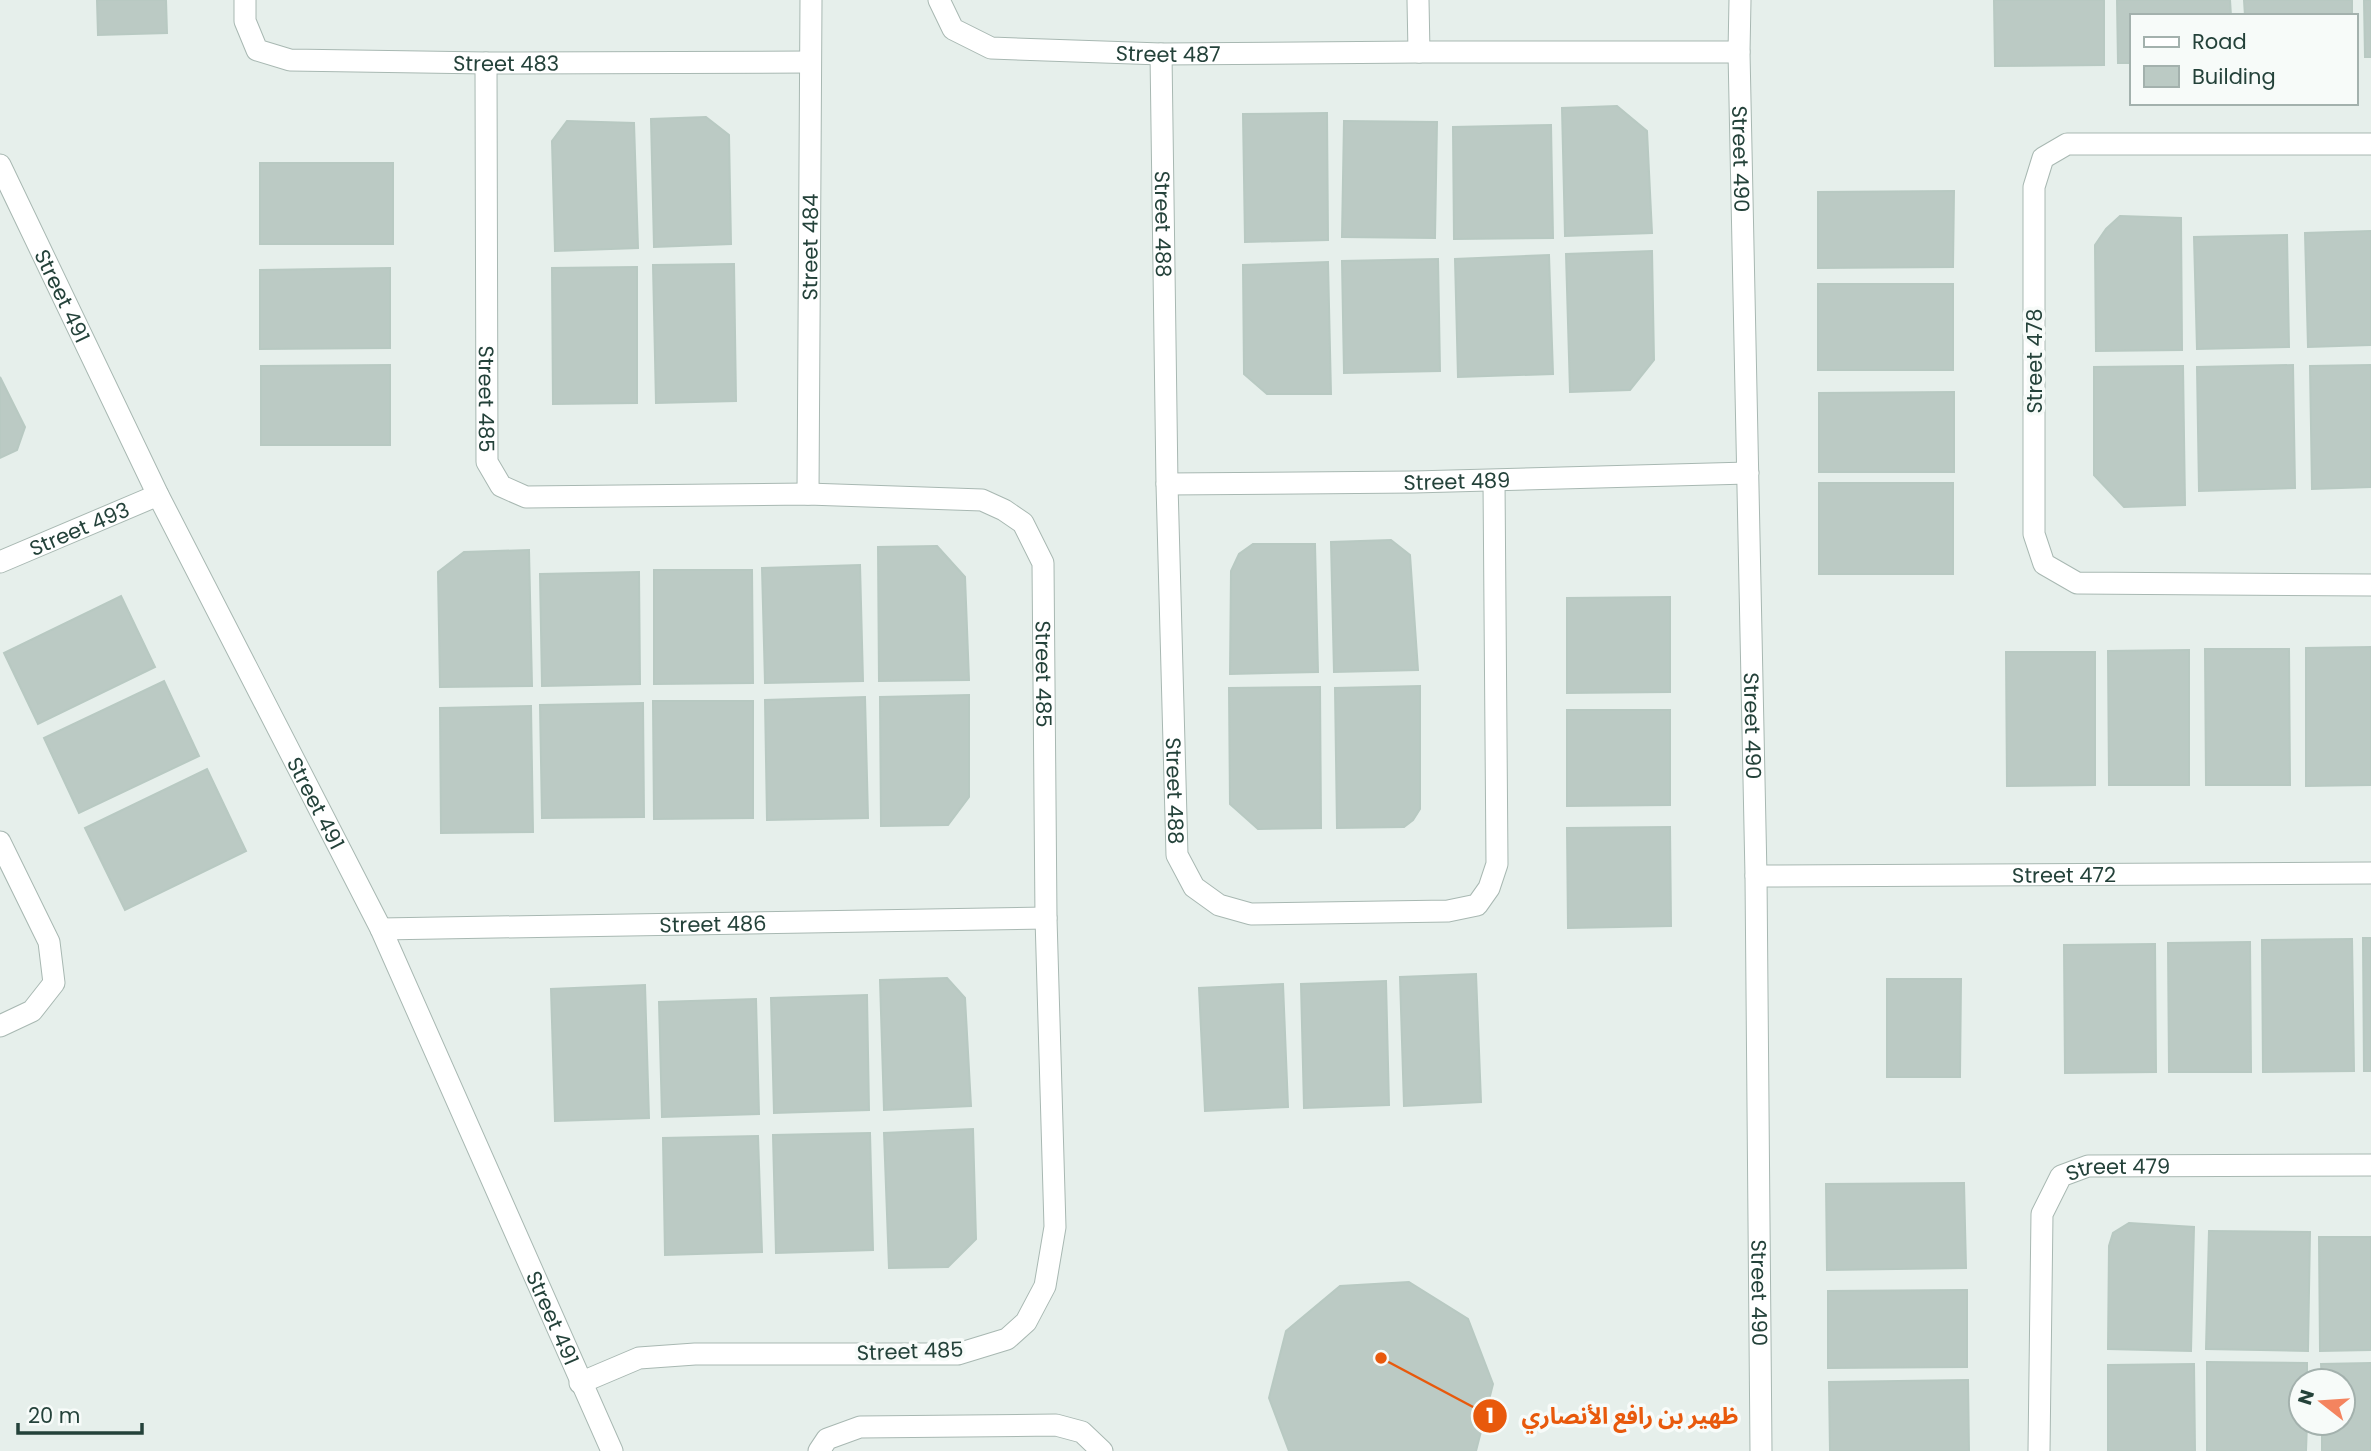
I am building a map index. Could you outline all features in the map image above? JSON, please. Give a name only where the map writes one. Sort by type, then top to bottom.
[{"type":"street","name":"Street 483","points":[[245,0],[245,21],[257,50],[290,60],[486,63],[810,61]]},
{"type":"street","name":"Street 484","points":[[808,494],[811,0]]},
{"type":"street","name":"Street 487","points":[[939,0],[953,29],[991,48],[1161,54],[1739,52]]},
{"type":"street","points":[[1418,0],[1419,52]]},
{"type":"street","name":"Street 490","points":[[1740,0],[1756,876],[1761,1451]]},
{"type":"street","name":"Street 488","points":[[1161,54],[1167,484],[1177,855],[1194,887],[1219,905],[1251,914],[1448,911],[1476,905],[1489,888],[1497,864],[1494,481]]},
{"type":"street","name":"Street 485","points":[[486,63],[488,462],[501,486],[526,497],[808,494],[982,500],[1023,523],[1042,563],[1046,918],[1055,1227],[1045,1286],[1026,1322],[1007,1339],[958,1354],[695,1354],[653,1357],[639,1359],[580,1382]]},
{"type":"street","name":"Street 478","points":[[2371,144],[2067,144],[2043,158],[2034,187],[2034,534],[2044,564],[2077,583],[2371,584]]},
{"type":"street","name":"Street 491","points":[[0,165],[158,495],[382,929],[612,1451]]},
{"type":"street","name":"Street 489","points":[[1167,484],[1494,481],[1748,473]]},
{"type":"street","name":"Street 493","points":[[0,562],[158,495]]},
{"type":"street","points":[[0,842],[49,942],[54,983],[32,1011],[0,1026]]},
{"type":"street","name":"Street 472","points":[[1756,876],[2371,873]]},
{"type":"street","name":"Street 486","points":[[382,929],[1046,918]]},
{"type":"street","name":"Street 479","points":[[2039,1451],[2042,1214],[2061,1176],[2088,1166],[2371,1165]]},
{"type":"street","points":[[819,1451],[827,1439],[860,1427],[1056,1425],[1082,1433],[1102,1451]]},
{"type":"building","points":[[97,0],[166,0],[167,33],[98,35]]},
{"type":"building","points":[[1994,0],[2104,0],[2104,65],[1995,66]]},
{"type":"building","points":[[2117,0],[2230,0],[2231,14],[2130,14],[2130,63],[2118,63]]},
{"type":"building","points":[[2244,0],[2352,0],[2352,14],[2245,14]]},
{"type":"building","points":[[2364,0],[2371,0],[2371,57],[2365,57]]},
{"type":"building","points":[[1617,106],[1647,131],[1652,233],[1565,236],[1562,108]]},
{"type":"building","points":[[1327,113],[1328,240],[1245,242],[1243,114]]},
{"type":"building","points":[[706,117],[729,135],[731,244],[654,247],[651,119]]},
{"type":"building","points":[[567,121],[634,123],[638,248],[555,251],[552,141]]},
{"type":"building","points":[[1344,121],[1437,122],[1435,238],[1342,237]]},
{"type":"building","points":[[1551,125],[1553,238],[1454,239],[1453,127]]},
{"type":"building","points":[[260,163],[393,163],[393,244],[260,244]]},
{"type":"building","points":[[1954,191],[1953,267],[1818,268],[1818,192]]},
{"type":"building","points":[[2120,216],[2181,218],[2182,350],[2096,351],[2095,245],[2106,229]]},
{"type":"building","points":[[2371,231],[2371,345],[2308,347],[2305,233]]},
{"type":"building","points":[[2287,235],[2289,347],[2197,349],[2194,237]]},
{"type":"building","points":[[1652,251],[1654,360],[1630,390],[1570,392],[1566,254]]},
{"type":"building","points":[[1549,255],[1553,374],[1458,377],[1455,259]]},
{"type":"building","points":[[1438,259],[1440,371],[1344,373],[1342,261]]},
{"type":"building","points":[[1328,262],[1331,394],[1267,394],[1244,374],[1243,265]]},
{"type":"building","points":[[734,264],[736,401],[656,403],[653,265]]},
{"type":"building","points":[[637,267],[637,403],[553,404],[552,268]]},
{"type":"building","points":[[390,268],[390,348],[260,349],[260,270]]},
{"type":"building","points":[[1818,284],[1953,284],[1953,370],[1818,370]]},
{"type":"building","points":[[390,365],[390,445],[261,445],[261,366]]},
{"type":"building","points":[[2293,365],[2295,488],[2199,491],[2197,367]]},
{"type":"building","points":[[2371,365],[2371,487],[2312,489],[2310,366]]},
{"type":"building","points":[[2183,366],[2185,505],[2124,507],[2094,475],[2094,367]]},
{"type":"building","points":[[0,377],[25,427],[17,450],[0,458]]},
{"type":"building","points":[[1954,392],[1954,472],[1819,472],[1819,393]]},
{"type":"building","points":[[1819,483],[1953,483],[1953,574],[1819,574]]},
{"type":"building","points":[[1391,540],[1410,555],[1418,670],[1334,672],[1331,542]]},
{"type":"building","points":[[1253,544],[1315,544],[1318,672],[1230,674],[1231,571],[1239,554]]},
{"type":"building","points":[[937,546],[965,577],[969,680],[879,681],[878,547]]},
{"type":"building","points":[[529,550],[532,686],[440,687],[438,572],[464,552]]},
{"type":"building","points":[[860,565],[863,681],[765,683],[762,568]]},
{"type":"building","points":[[654,570],[752,570],[753,683],[654,684]]},
{"type":"building","points":[[639,572],[640,684],[542,686],[540,574]]},
{"type":"building","points":[[121,596],[155,667],[38,724],[4,653]]},
{"type":"building","points":[[1670,597],[1670,692],[1567,693],[1567,598]]},
{"type":"building","points":[[2371,647],[2371,785],[2306,786],[2306,648]]},
{"type":"building","points":[[2205,649],[2289,649],[2290,785],[2206,785]]},
{"type":"building","points":[[2189,650],[2189,785],[2109,785],[2108,651]]},
{"type":"building","points":[[2006,652],[2095,652],[2095,785],[2007,786]]},
{"type":"building","points":[[164,681],[199,756],[79,813],[44,738]]},
{"type":"building","points":[[1420,686],[1420,809],[1404,827],[1337,828],[1335,688]]},
{"type":"building","points":[[1320,687],[1321,828],[1258,829],[1230,804],[1229,688]]},
{"type":"building","points":[[969,695],[969,797],[948,825],[881,826],[880,697]]},
{"type":"building","points":[[865,697],[868,818],[767,820],[765,700]]},
{"type":"building","points":[[653,701],[753,701],[753,818],[654,819]]},
{"type":"building","points":[[643,703],[644,817],[542,818],[540,705]]},
{"type":"building","points":[[531,706],[533,832],[441,833],[440,708]]},
{"type":"building","points":[[1567,710],[1670,710],[1670,805],[1567,806]]},
{"type":"building","points":[[207,769],[246,851],[125,910],[85,828]]},
{"type":"building","points":[[1670,827],[1671,926],[1568,928],[1567,828]]},
{"type":"building","points":[[2363,938],[2371,938],[2371,1071],[2364,1071]]},
{"type":"building","points":[[2352,939],[2354,1071],[2263,1072],[2262,940]]},
{"type":"building","points":[[2250,942],[2251,1072],[2169,1072],[2168,943]]},
{"type":"building","points":[[2155,944],[2156,1072],[2065,1073],[2064,945]]},
{"type":"building","points":[[1476,974],[1481,1102],[1404,1106],[1400,977]]},
{"type":"building","points":[[947,978],[965,998],[971,1106],[884,1110],[880,980]]},
{"type":"building","points":[[1887,979],[1961,979],[1960,1077],[1887,1077]]},
{"type":"building","points":[[1386,981],[1389,1105],[1304,1108],[1301,984]]},
{"type":"building","points":[[1283,984],[1288,1107],[1205,1111],[1199,988]]},
{"type":"building","points":[[645,985],[649,1118],[555,1121],[551,989]]},
{"type":"building","points":[[867,995],[869,1110],[774,1113],[771,998]]},
{"type":"building","points":[[756,999],[759,1114],[662,1117],[659,1002]]},
{"type":"building","points":[[973,1129],[976,1239],[948,1267],[889,1268],[884,1133]]},
{"type":"building","points":[[870,1133],[873,1250],[776,1253],[773,1135]]},
{"type":"building","points":[[758,1136],[762,1252],[665,1255],[663,1138]]},
{"type":"building","points":[[1964,1183],[1966,1268],[1827,1270],[1826,1184]]},
{"type":"building","points":[[2129,1223],[2194,1227],[2191,1351],[2108,1349],[2109,1246],[2113,1233]]},
{"type":"building","points":[[2209,1231],[2310,1232],[2308,1351],[2206,1349]]},
{"type":"building","points":[[2319,1237],[2371,1237],[2371,1350],[2320,1351]]},
{"type":"building","points":[[1409,1282],[1468,1319],[1493,1384],[1476,1451],[1289,1451],[1269,1398],[1286,1331],[1340,1286]]},
{"type":"building","points":[[1967,1290],[1967,1367],[1828,1368],[1828,1291]]},
{"type":"building","points":[[2207,1362],[2307,1363],[2307,1367],[2287,1367],[2287,1437],[2306,1437],[2306,1451],[2207,1451]]},
{"type":"building","points":[[2371,1363],[2371,1451],[2322,1451],[2322,1437],[2357,1437],[2357,1367],[2321,1367],[2321,1364]]},
{"type":"building","points":[[2194,1364],[2195,1451],[2108,1451],[2108,1365]]},
{"type":"building","points":[[1968,1380],[1969,1451],[1830,1451],[1829,1382]]},
{"type":"place","name":"ظهير بن رافع الأنصاري","points":[[1381,1358]]}]
